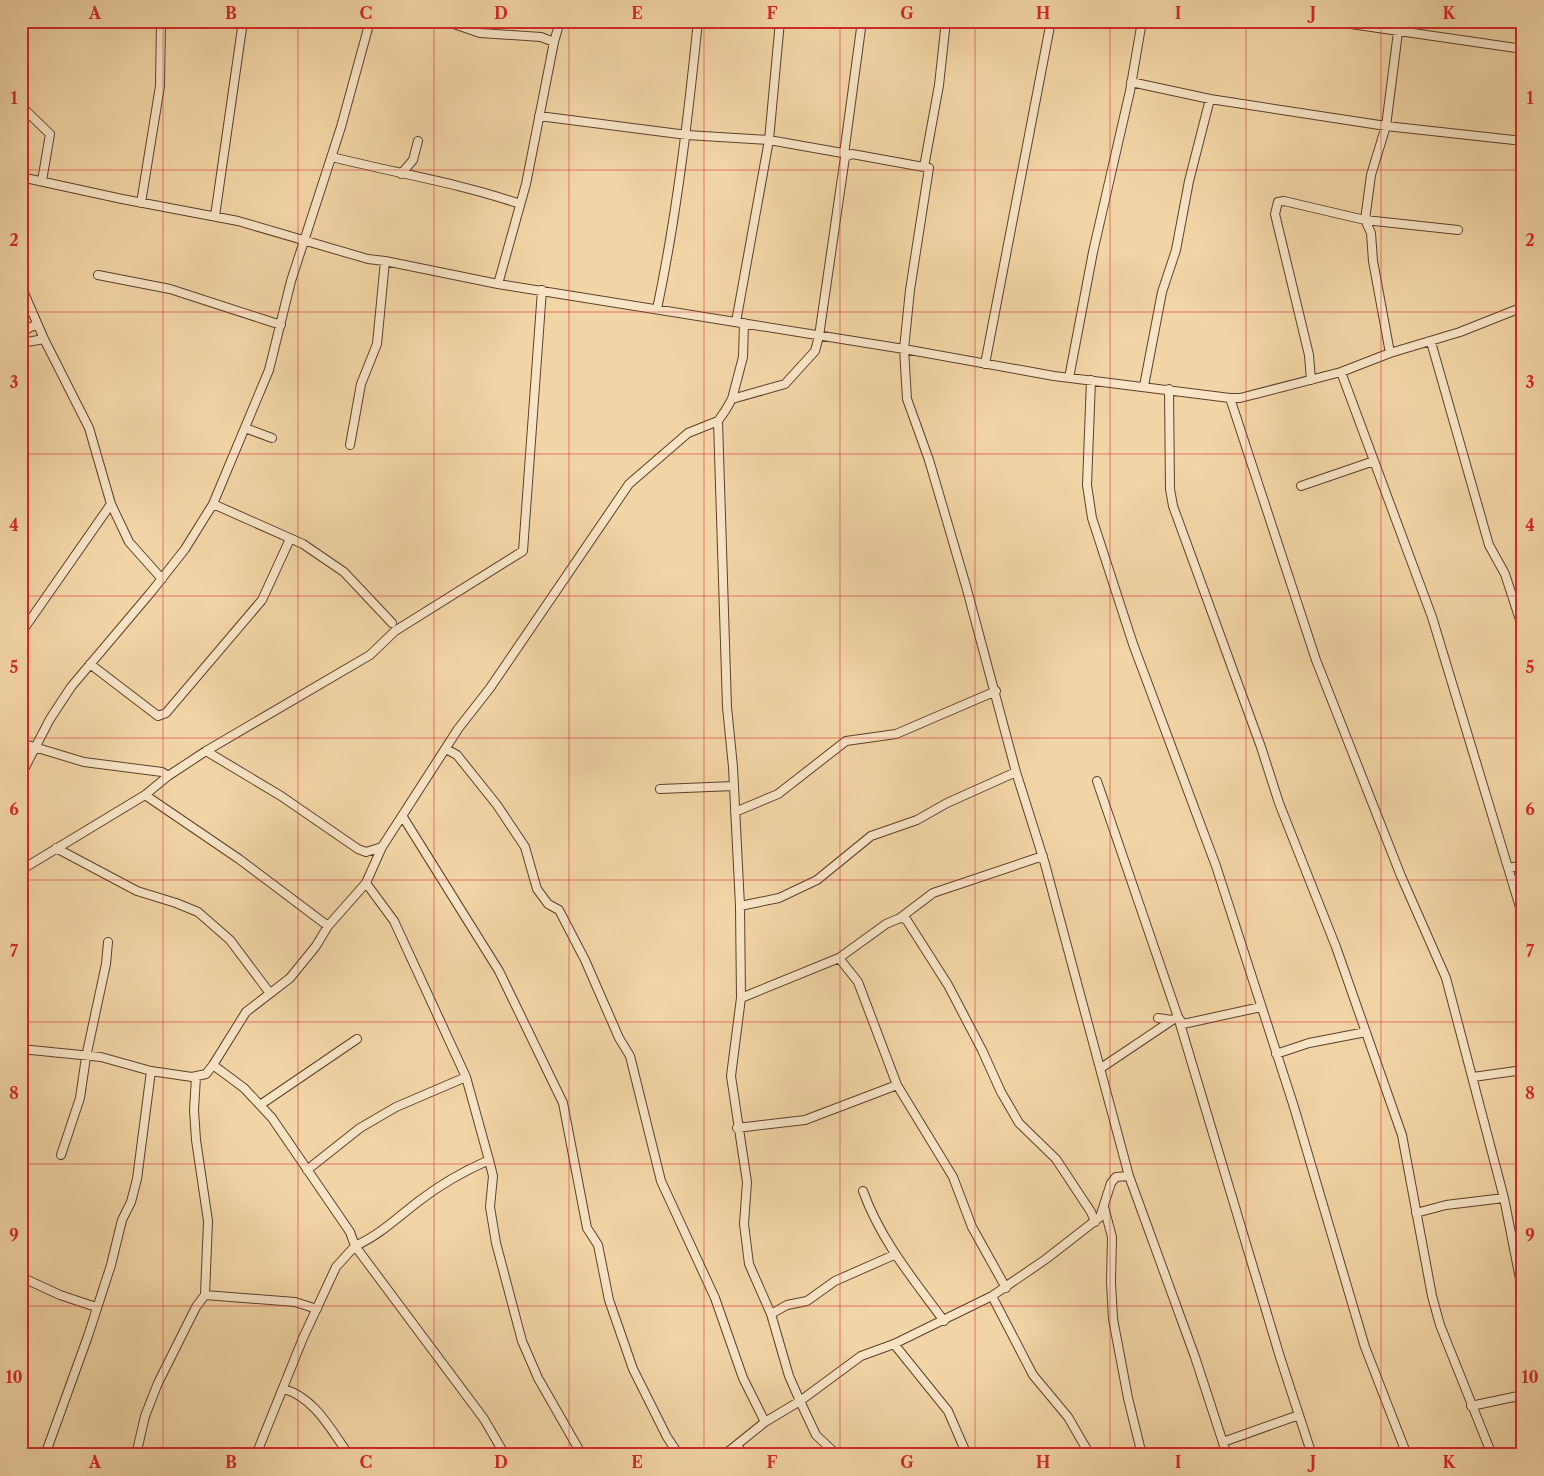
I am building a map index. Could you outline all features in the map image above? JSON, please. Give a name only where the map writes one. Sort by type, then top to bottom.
[{"type":"street","points":[[141,203],[160,86],[161,21]]},
{"type":"street","points":[[215,216],[243,21]]},
{"type":"street","points":[[21,775],[50,719],[71,687],[162,579],[185,549],[213,504],[269,370],[291,281],[332,157],[370,21]]},
{"type":"street","points":[[445,21],[480,33],[541,37],[554,42]]},
{"type":"street","points":[[498,284],[534,145],[554,42],[560,21]]},
{"type":"street","points":[[657,309],[669,252],[687,135],[698,21]]},
{"type":"street","points":[[780,21],[769,140],[740,323],[743,356],[732,399],[718,421],[727,707],[734,786],[740,906],[741,998],[731,1076],[737,1128],[747,1182],[744,1224],[749,1264],[771,1314],[789,1376],[800,1401],[816,1435],[838,1455]]},
{"type":"street","points":[[732,399],[785,384],[815,350],[819,336],[846,154],[862,21]]},
{"type":"street","points":[[924,167],[939,85],[946,21]]},
{"type":"street","points":[[985,364],[1050,21]]},
{"type":"street","points":[[1069,378],[1093,252],[1132,82],[1142,21]]},
{"type":"street","points":[[1330,21],[1523,49]]},
{"type":"street","points":[[1390,353],[1373,261],[1371,233],[1366,220],[1371,175],[1386,126],[1398,32]]},
{"type":"street","points":[[1132,82],[1210,99],[1386,126],[1523,141]]},
{"type":"street","points":[[1144,386],[1162,292],[1176,250],[1189,181],[1210,99]]},
{"type":"street","points":[[21,106],[50,134],[42,181]]},
{"type":"street","points":[[539,116],[687,135],[769,140],[929,168],[910,290],[904,349],[906,399],[939,492],[996,692],[1016,772],[1043,856],[1129,1176],[1195,1357],[1227,1455]]},
{"type":"street","points":[[401,174],[413,160],[418,141]]},
{"type":"street","points":[[332,157],[401,174],[475,189],[520,204]]},
{"type":"street","points":[[21,177],[141,203],[215,216],[368,259],[498,284],[904,349],[1069,378],[1230,398],[1240,398],[1341,372],[1390,353],[1431,342],[1523,307]]},
{"type":"street","points":[[1311,380],[1309,355],[1275,214],[1278,202],[1284,200],[1366,220],[1458,230]]},
{"type":"street","points":[[350,445],[361,384],[376,344],[386,261]]},
{"type":"street","points":[[98,275],[170,289],[281,324]]},
{"type":"street","points":[[21,286],[44,339],[89,428],[111,504],[129,542],[162,579]]},
{"type":"street","points":[[21,870],[145,795],[168,776],[206,751],[370,655],[395,631],[523,551],[542,290]]},
{"type":"street","points":[[21,332],[38,324]]},
{"type":"street","points":[[21,340],[37,342],[44,339]]},
{"type":"street","points":[[1431,342],[1490,545],[1505,574],[1523,629]]},
{"type":"street","points":[[1341,372],[1432,617],[1523,917]]},
{"type":"street","points":[[1091,380],[1087,485],[1092,518],[1133,644],[1216,866],[1276,1054],[1365,1347],[1406,1455]]},
{"type":"street","points":[[1169,389],[1169,444],[1173,506],[1261,747],[1279,803],[1336,947],[1402,1135],[1437,1315],[1471,1406],[1492,1455]]},
{"type":"street","points":[[1230,398],[1316,660],[1401,876],[1446,978],[1504,1198],[1523,1294]]},
{"type":"street","points":[[21,1049],[101,1057],[151,1071],[196,1077],[206,1074],[246,1012],[269,992],[290,978],[316,946],[328,926],[366,883],[382,847],[446,749],[628,484],[688,433],[718,421]]},
{"type":"street","points":[[245,428],[272,438]]},
{"type":"street","points":[[1301,486],[1374,461]]},
{"type":"street","points":[[21,633],[111,504]]},
{"type":"street","points":[[213,504],[303,544],[344,572],[392,623]]},
{"type":"street","points":[[90,664],[158,716],[166,713],[262,600],[290,539]]},
{"type":"street","points":[[735,812],[778,794],[846,742],[896,734],[996,692]]},
{"type":"street","points":[[21,743],[84,762],[162,772],[168,776]]},
{"type":"street","points":[[446,749],[457,755],[497,805],[525,847],[536,888],[548,904],[558,910],[585,960],[619,1038],[630,1056],[661,1181],[715,1298],[743,1378],[765,1422]]},
{"type":"street","points":[[206,751],[281,796],[358,849],[366,852],[382,847]]},
{"type":"street","points":[[740,906],[779,898],[817,880],[871,836],[917,820],[947,803],[1016,772]]},
{"type":"street","points":[[1097,781],[1178,1016],[1312,1455]]},
{"type":"street","points":[[660,789],[734,786]]},
{"type":"street","points":[[145,795],[239,859],[328,926]]},
{"type":"street","points":[[403,817],[499,970],[563,1103],[587,1228],[598,1245],[609,1300],[633,1369],[667,1437],[679,1455]]},
{"type":"street","points":[[56,848],[137,891],[198,912],[230,940],[269,992]]},
{"type":"street","points":[[741,998],[839,958],[886,924],[900,918],[933,893],[1043,856]]},
{"type":"street","points":[[1509,868],[1523,865]]},
{"type":"street","points":[[366,883],[394,921],[466,1077],[493,1176],[490,1207],[496,1243],[522,1341],[538,1378],[582,1455]]},
{"type":"street","points":[[900,918],[910,923],[948,985],[982,1050],[1001,1092],[1019,1123],[1056,1159],[1091,1212],[1095,1222]]},
{"type":"street","points":[[61,1155],[80,1098],[86,1057],[106,964],[108,942]]},
{"type":"street","points":[[839,958],[858,982],[897,1084],[953,1177],[972,1227],[1006,1288]]},
{"type":"street","points":[[1178,1016],[1183,1024],[1260,1007]]},
{"type":"street","points":[[1158,1018],[1172,1020],[1178,1016]]},
{"type":"street","points":[[1101,1068],[1178,1016]]},
{"type":"street","points":[[1276,1054],[1309,1043],[1366,1032]]},
{"type":"street","points":[[260,1105],[357,1039]]},
{"type":"street","points":[[213,1065],[244,1088],[272,1118],[350,1232],[355,1246],[484,1419],[505,1455]]},
{"type":"street","points":[[1473,1077],[1523,1070]]},
{"type":"street","points":[[45,1455],[88,1336],[111,1266],[122,1220],[137,1179],[151,1071]]},
{"type":"street","points":[[136,1455],[145,1416],[158,1383],[196,1307],[205,1295],[208,1221],[196,1140],[194,1110],[196,1077]]},
{"type":"street","points":[[307,1170],[360,1128],[396,1107],[466,1077]]},
{"type":"street","points":[[737,1128],[805,1120],[897,1084]]},
{"type":"street","points":[[256,1455],[303,1338],[336,1267],[355,1246],[377,1234],[449,1180],[463,1171],[489,1160]]},
{"type":"street","points":[[724,1455],[765,1422],[800,1401],[861,1356],[894,1344],[944,1321],[1006,1288],[1095,1222],[1104,1207],[1111,1183],[1116,1177],[1129,1176]]},
{"type":"street","points":[[863,1191],[870,1210],[894,1255],[944,1321]]},
{"type":"street","points":[[1416,1213],[1446,1205],[1504,1198]]},
{"type":"street","points":[[1104,1207],[1112,1237],[1111,1282],[1113,1319],[1142,1455]]},
{"type":"street","points":[[771,1314],[787,1305],[807,1301],[835,1281],[894,1255]]},
{"type":"street","points":[[21,1277],[60,1296],[96,1307]]},
{"type":"street","points":[[205,1295],[295,1302],[317,1309]]},
{"type":"street","points":[[992,1296],[1033,1375],[1068,1417],[1090,1455]]},
{"type":"street","points":[[894,1344],[948,1411],[967,1455]]},
{"type":"street","points":[[284,1389],[300,1395],[310,1403],[349,1455]]},
{"type":"street","points":[[1471,1406],[1523,1394]]},
{"type":"street","points":[[1223,1442],[1299,1415]]},
{"type":"street","points":[[737,1445],[744,1455]]}]
